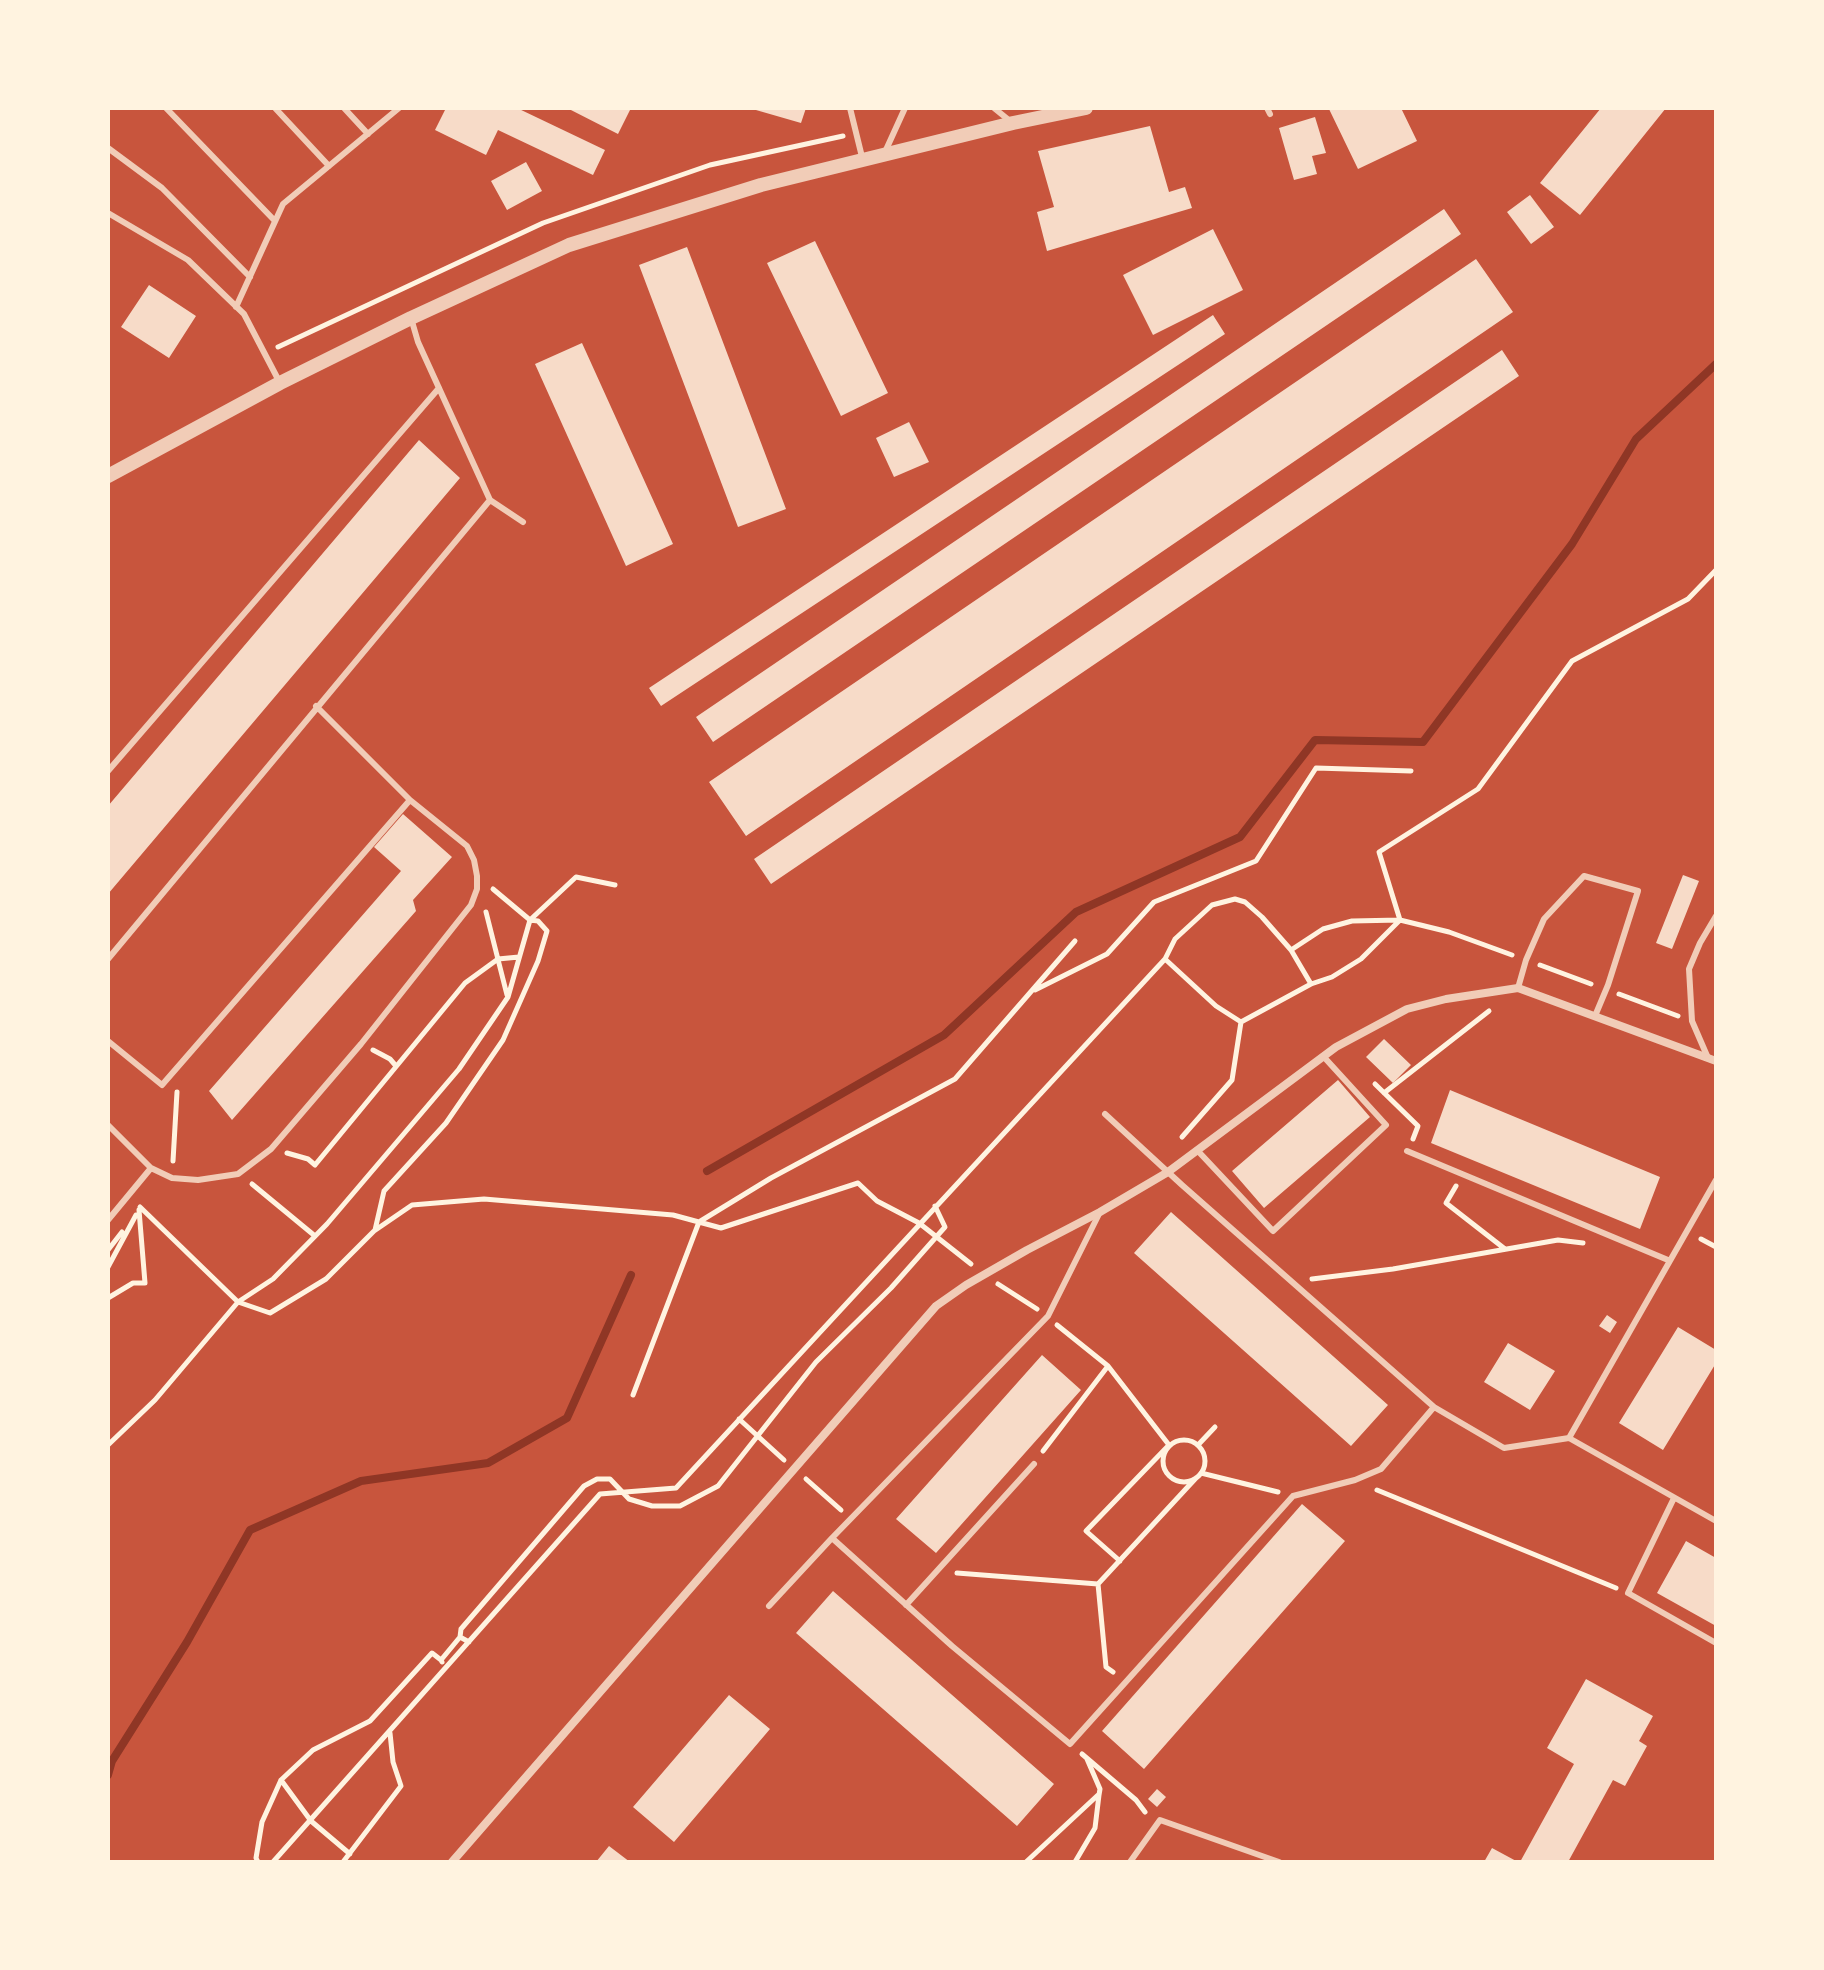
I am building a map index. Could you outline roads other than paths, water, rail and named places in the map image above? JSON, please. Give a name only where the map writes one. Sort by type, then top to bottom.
[{"type":"street","points":[[108,476],[280,383],[569,245],[761,185],[1086,108]]},
{"type":"street","points":[[452,1862],[936,1306],[1016,1256],[1168,1172],[1323,1056],[1407,1009],[1446,999],[1518,988],[1712,1059]]},
{"type":"lane","points":[[166,108],[275,221]]},
{"type":"lane","points":[[275,108],[329,166]]},
{"type":"lane","points":[[344,108],[368,134]]},
{"type":"lane","points":[[236,307],[283,204],[399,108]]},
{"type":"lane","points":[[850,108],[863,161]]},
{"type":"lane","points":[[884,156],[905,108]]},
{"type":"lane","points":[[994,108],[1013,123]]},
{"type":"lane","points":[[108,148],[162,188],[250,277]]},
{"type":"lane","points":[[108,213],[188,260],[244,314],[280,383]]},
{"type":"lane","points":[[411,318],[418,342],[490,500],[523,522]]},
{"type":"lane","points":[[108,771],[439,388]]},
{"type":"lane","points":[[108,959],[490,500]]},
{"type":"lane","points":[[108,1125],[151,1168],[172,1178],[198,1180],[238,1174],[271,1149],[361,1044],[471,905],[477,889],[477,876],[467,846],[410,800],[316,706]]},
{"type":"lane","points":[[108,1041],[162,1085],[410,800]]},
{"type":"lane","points":[[1518,988],[1544,919],[1584,876],[1638,891],[1595,1016]]},
{"type":"lane","points":[[1712,1059],[1692,1021],[1689,969],[1700,943],[1714,928],[1716,916]]},
{"type":"lane","points":[[1197,1150],[1273,1231],[1386,1125],[1323,1056]]},
{"type":"lane","points":[[1105,1114],[1434,1407],[1504,1448],[1569,1438],[1716,1521]]},
{"type":"lane","points":[[1407,1151],[1668,1260]]},
{"type":"lane","points":[[108,1220],[151,1168]]},
{"type":"lane","points":[[1569,1438],[1716,1180]]},
{"type":"lane","points":[[769,1606],[1048,1316],[1100,1212]]},
{"type":"lane","points":[[832,1538],[1070,1744],[1293,1496],[1355,1480],[1381,1469],[1434,1407]]},
{"type":"lane","points":[[906,1605],[1034,1464]]},
{"type":"lane","points":[[1674,1498],[1628,1593],[1716,1643]]},
{"type":"lane","points":[[1130,1862],[1160,1820],[1279,1862]]},
{"type":"waterway","points":[[707,1171],[944,1035],[1076,912],[1240,837],[1315,740],[1423,742],[1572,544],[1636,439],[1716,364]]},
{"type":"waterway","points":[[108,1775],[112,1761],[187,1642],[250,1530],[361,1481],[488,1463],[567,1418],[631,1275]]}]
